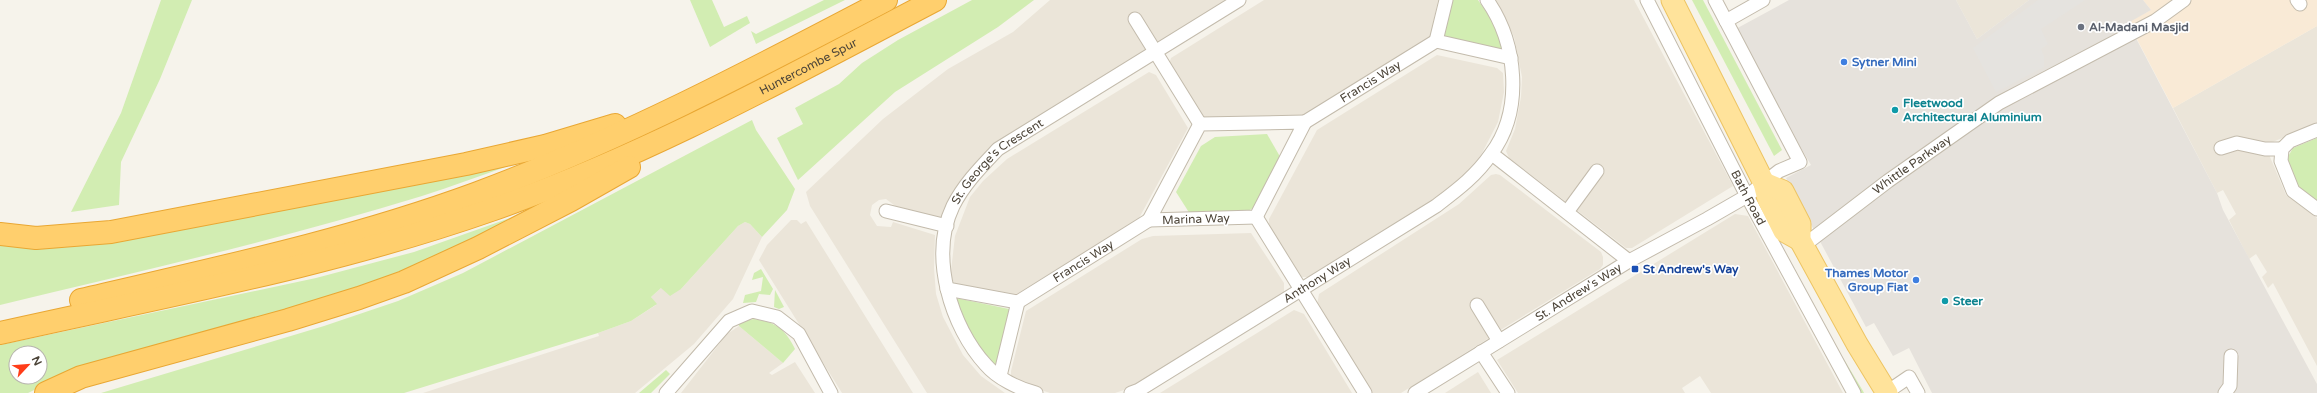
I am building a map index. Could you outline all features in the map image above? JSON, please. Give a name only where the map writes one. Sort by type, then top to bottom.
[{"type":"highway","name":"Huntercombe Spur","points":[[692,101],[886,0]]},
{"type":"highway","name":"Huntercombe Spur","points":[[681,130],[935,0]]},
{"type":"highway","points":[[0,234],[20,238],[43,238],[110,232],[428,171],[560,142],[692,101]]},
{"type":"highway","points":[[0,319],[278,253],[427,210],[579,154],[692,101]]},
{"type":"highway","points":[[0,333],[231,283],[382,245],[545,190],[681,130]]},
{"type":"highway","points":[[46,393],[81,377],[288,320],[404,282],[454,260],[571,200],[621,172],[681,130]]},
{"type":"main road","name":"Bath Road","points":[[1672,0],[1764,183],[1768,199],[1784,231],[1802,243],[1857,344],[1887,392]]},
{"type":"street","name":"St. George's Crescent","points":[[1036,393],[1023,390],[986,366],[968,341],[954,316],[947,289],[943,253],[947,226],[952,207],[968,180],[998,149],[1240,0]]},
{"type":"street","points":[[1446,0],[1436,41],[1511,58]]},
{"type":"street","points":[[1487,0],[1497,15],[1511,58],[1513,89],[1508,120],[1492,154],[1629,261]]},
{"type":"street","name":"Bath Road","points":[[1647,0],[1747,196],[1854,393]]},
{"type":"street","points":[[1715,0],[1726,21],[1763,0]]},
{"type":"street","name":"Whittle Parkway","points":[[1802,243],[1999,103],[2155,21],[2168,4],[2184,0]]},
{"type":"street","points":[[1135,20],[1200,124],[1305,122],[1256,217],[1365,393]]},
{"type":"street","name":"St. Andrew's Way","points":[[1415,393],[1629,261],[1708,219],[1747,196],[1780,171],[1800,162],[1726,21]]},
{"type":"street","name":"Francis Way","points":[[1305,122],[1436,41]]},
{"type":"street","name":"Marina Way","points":[[1200,124],[1149,220],[1256,217]]},
{"type":"street","points":[[2317,130],[2290,141],[2282,149],[2281,161],[2293,191],[2317,209]]},
{"type":"street","points":[[2221,148],[2237,143],[2265,149],[2282,149]]},
{"type":"street","name":"Anthony Way","points":[[1131,393],[1139,390],[1436,206],[1468,182],[1492,154]]},
{"type":"street","points":[[1567,212],[1597,171]]},
{"type":"street","points":[[886,211],[947,226]]},
{"type":"street","name":"Francis Way","points":[[1018,302],[1149,220]]},
{"type":"street","points":[[947,289],[1018,302],[1000,376]]},
{"type":"street","points":[[1477,305],[1499,342]]},
{"type":"street","points":[[666,393],[729,321],[752,311],[776,317],[799,334],[831,393]]},
{"type":"street","points":[[1481,352],[1508,393]]},
{"type":"street","points":[[2225,393],[2230,386],[2231,356]]},
{"type":"street","points":[[1887,392],[1909,377],[1918,393]]},
{"type":"shaded area","points":[[1050,0],[1231,0],[992,148],[982,156],[963,179],[941,218],[898,208],[886,199],[879,200],[872,205],[870,215],[877,226],[891,227],[893,222],[935,235],[934,268],[936,294],[943,317],[963,355],[981,376],[1005,393],[927,393],[810,206],[806,192],[883,119],[948,69],[1013,32]]},
{"type":"shaded area","points":[[1264,0],[1438,0],[1430,38],[1306,116],[1203,118],[1169,64],[1171,58]]},
{"type":"shaded area","points":[[1496,0],[1634,0],[1733,186],[1632,248],[1626,248],[1509,158],[1506,151],[1515,129],[1521,97],[1522,77],[1514,37]]},
{"type":"shaded area","points":[[1789,0],[1956,0],[1977,39],[2029,0],[2143,0],[2151,10],[2128,23],[2217,193],[2223,210],[2317,384],[2317,393],[1932,393],[1909,348],[1893,356],[1874,323],[1866,327],[1786,178],[1811,165],[1732,31]]},
{"type":"shaded area","points":[[1956,0],[2029,0],[1977,39]]},
{"type":"shaded area","points":[[2038,0],[2085,0],[2041,29],[2048,44],[2041,49],[2044,56],[2044,67],[1996,92],[1973,48]]},
{"type":"shaded area","points":[[2143,0],[2317,0],[2317,26],[2173,108],[2128,22],[2151,10]]},
{"type":"shaded area","points":[[2317,26],[2317,124],[2265,145],[2286,195],[2317,218],[2317,366],[2273,283],[2268,288],[2262,277],[2267,272],[2256,254],[2249,259],[2229,220],[2236,214],[2223,190],[2217,193],[2173,108]]},
{"type":"shaded area","points":[[1437,55],[1497,68],[1503,73],[1504,92],[1498,122],[1479,159],[1471,170],[1442,194],[1315,275],[1302,277],[1278,240],[1269,224],[1269,219],[1317,130]]},
{"type":"shaded area","points":[[1149,72],[1156,75],[1188,128],[1138,220],[1017,296],[955,284],[951,278],[951,271],[955,236],[970,197],[983,181],[1007,159]]},
{"type":"shaded area","points":[[1491,175],[1500,175],[1601,252],[1603,257],[1603,265],[1600,269],[1494,334],[1476,313],[1489,338],[1401,393],[1372,393],[1317,305],[1319,294],[1459,204]]},
{"type":"shaded area","points":[[1735,214],[1748,216],[1843,393],[1711,393],[1700,376],[1682,388],[1685,393],[1518,393],[1497,360]]},
{"type":"shaded area","points":[[791,220],[797,220],[801,224],[806,221],[913,393],[842,393],[759,260],[767,245]]},
{"type":"shaded area","points":[[745,222],[750,224],[762,237],[733,299],[694,344],[635,393],[423,393],[599,336],[598,333],[631,321],[656,305],[651,297],[661,288],[681,289],[738,226]]},
{"type":"shaded area","points":[[1251,233],[1284,283],[1284,292],[1130,388],[1115,393],[1050,393],[1035,388],[1011,376],[1026,311],[1142,239],[1153,236]]},
{"type":"shaded area","points":[[1294,310],[1304,314],[1352,393],[1160,393]]},
{"type":"shaded area","points":[[739,326],[783,363],[769,373],[772,375],[795,362],[815,393],[681,393],[727,334]]},
{"type":"shaded area","points":[[1478,372],[1491,393],[1445,393]]},
{"type":"green space","points":[[161,0],[192,0],[160,79],[121,162],[119,205],[71,212],[121,113]]},
{"type":"green space","points":[[690,0],[712,0],[724,27],[747,16],[750,23],[710,47]]},
{"type":"green space","points":[[824,0],[845,0],[756,44],[751,31],[756,34]]},
{"type":"green space","points":[[972,0],[1034,0],[998,27],[895,92],[798,180],[777,138],[803,124],[795,108],[839,84],[862,63],[898,40]]},
{"type":"green space","points":[[1452,0],[1478,0],[1494,23],[1502,46],[1500,53],[1444,37]]},
{"type":"green space","points":[[1692,0],[1703,0],[1782,150],[1774,156]]},
{"type":"green space","points":[[752,120],[756,130],[795,189],[787,210],[762,237],[750,224],[745,222],[738,226],[681,289],[670,296],[661,288],[651,297],[657,304],[631,321],[598,333],[404,393],[101,393],[324,326],[398,301],[463,273]]},
{"type":"green space","points":[[1267,134],[1282,160],[1258,205],[1243,214],[1190,214],[1176,192],[1201,146],[1215,137]]},
{"type":"green space","points":[[2317,138],[2317,203],[2296,187],[2286,160],[2293,148]]},
{"type":"green space","points":[[533,157],[464,182],[370,212],[212,254],[0,305],[0,244],[32,248],[72,247]]},
{"type":"green space","points":[[524,213],[415,268],[291,309],[86,365],[48,383],[48,345],[8,345],[8,385],[45,385],[28,393],[0,393],[0,345],[316,278],[414,252]]},
{"type":"green space","points":[[761,269],[773,289],[770,295],[759,294],[756,302],[743,303],[745,295],[761,291],[763,277],[752,280],[754,273]]},
{"type":"green space","points":[[775,290],[784,307],[779,309],[774,307]]},
{"type":"green space","points":[[956,298],[1009,309],[1012,311],[999,365],[995,366],[975,343],[962,318]]},
{"type":"green space","points":[[754,319],[769,322],[783,331],[787,336],[795,349],[783,363],[739,326],[738,322]]},
{"type":"green space","points":[[1825,328],[1863,391],[1864,393],[1859,393]]},
{"type":"green space","points":[[666,370],[670,374],[651,393],[639,393]]},
{"type":"place","name":"Al-Madani Masjid","points":[[2081,27]]},
{"type":"place","name":"Sytner Mini","points":[[1844,62]]},
{"type":"place","name":"Fleetwood Architectural Aluminium","points":[[1895,110]]},
{"type":"place","name":"St Andrew's Way","points":[[1635,269]]},
{"type":"place","name":"Thames Motor Group Fiat","points":[[1916,280]]},
{"type":"place","name":"Steer","points":[[1945,301]]}]
